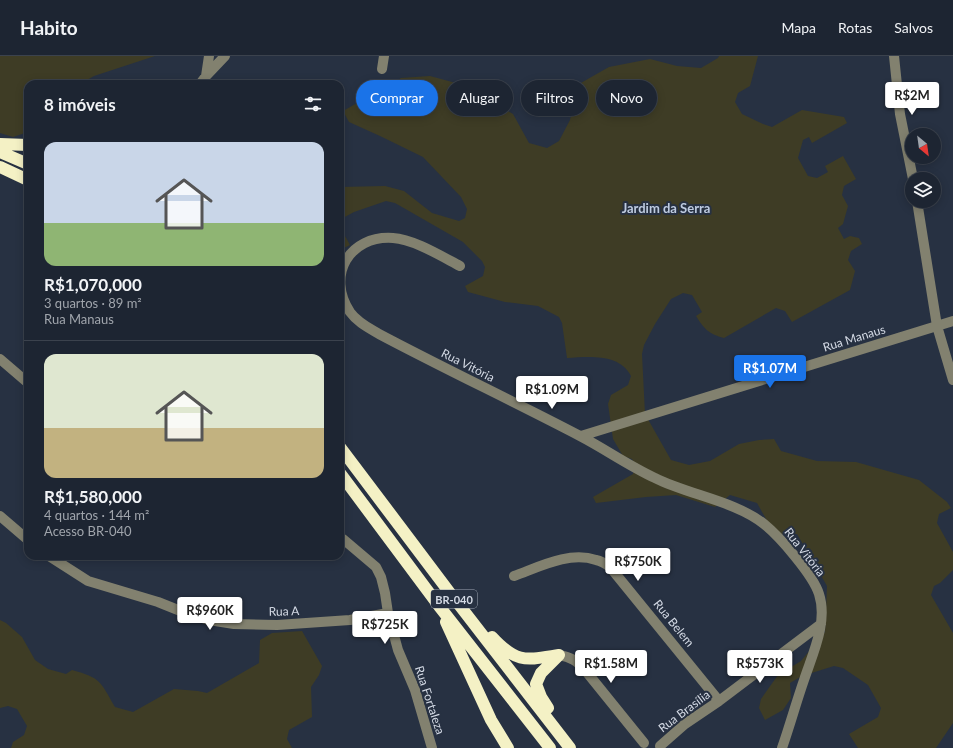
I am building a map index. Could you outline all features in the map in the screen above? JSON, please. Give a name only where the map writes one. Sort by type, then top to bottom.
[{"type":"highway","points":[[0,144],[24,144]]},
{"type":"highway","points":[[0,152],[24,162]]},
{"type":"highway","points":[[0,167],[24,178]]},
{"type":"highway","name":"BR-040","points":[[344,452],[450,594],[570,748]]},
{"type":"highway","name":"BR-040","points":[[344,477],[439,606],[550,748]]},
{"type":"highway","points":[[450,594],[509,654],[520,658],[532,659],[560,655]]},
{"type":"highway","points":[[439,606],[487,713],[508,748]]},
{"type":"highway","points":[[560,655],[541,673],[536,684],[540,697],[574,748]]},
{"type":"street","points":[[203,80],[209,56]]},
{"type":"street","points":[[203,80],[225,56]]},
{"type":"street","points":[[382,69],[384,56]]},
{"type":"street","points":[[894,56],[900,114],[912,172]]},
{"type":"street","points":[[918,208],[936,326],[953,380]]},
{"type":"street","name":"Rua Vitória","points":[[344,264],[350,253],[367,241],[380,238],[394,238],[408,240],[460,266]]},
{"type":"street","name":"Rua Vitória","points":[[344,302],[351,314],[356,319],[379,334],[580,436],[654,478],[682,490],[723,503],[750,515],[764,524],[778,537],[811,579],[819,593],[822,608],[821,624],[815,650],[782,748]]},
{"type":"street","name":"Rua Manaus","points":[[580,436],[953,321]]},
{"type":"street","points":[[0,359],[24,380]]},
{"type":"street","points":[[0,516],[24,537]]},
{"type":"street","name":"Rua Fortaleza","points":[[344,540],[376,567],[381,577],[388,613],[398,650],[415,690],[432,748]]},
{"type":"street","name":"Rua Belem","points":[[514,576],[560,560],[585,557],[597,560],[610,567],[719,701]]},
{"type":"street","name":"Rua A","points":[[55,560],[88,582],[158,602],[209,620],[234,624],[277,625],[350,620],[388,613]]},
{"type":"street","name":"Rua Brasília","points":[[642,746],[650,741],[657,743],[661,747],[685,724],[719,701],[821,624]]},
{"type":"street","points":[[560,655],[577,661],[642,746]]},
{"type":"shaded area","points":[[0,56],[155,56],[94,76],[87,80],[24,80],[24,133],[13,137],[0,133]]},
{"type":"shaded area","points":[[719,56],[758,56],[750,86],[738,93],[735,102],[742,114],[772,127],[802,110],[844,117],[847,123],[812,143],[809,137],[803,140],[798,158],[808,176],[817,178],[828,172],[825,166],[843,156],[856,179],[844,186],[842,195],[848,206],[843,224],[838,228],[844,239],[850,236],[859,238],[862,244],[851,251],[848,260],[855,271],[850,290],[792,322],[785,311],[776,308],[724,338],[714,335],[707,330],[696,316],[702,312],[692,295],[683,293],[671,299],[644,345],[642,354],[645,414],[671,460],[689,465],[710,461],[739,444],[774,439],[781,451],[817,461],[856,462],[919,480],[947,502],[951,508],[939,514],[937,523],[953,552],[953,570],[940,583],[934,586],[931,595],[953,633],[953,723],[936,748],[858,748],[849,734],[878,717],[881,708],[868,685],[843,668],[834,666],[802,676],[790,683],[791,698],[783,710],[765,720],[759,708],[761,699],[778,675],[801,661],[825,632],[827,586],[797,534],[782,534],[770,526],[757,503],[730,495],[715,507],[676,495],[596,503],[593,497],[633,474],[635,465],[632,459],[623,456],[613,439],[608,404],[611,395],[628,385],[631,376],[619,363],[611,360],[594,357],[567,358],[562,323],[559,317],[538,306],[505,302],[468,292],[465,286],[483,276],[485,267],[482,261],[463,242],[395,203],[386,201],[354,212],[344,217],[344,187],[385,186],[404,191],[432,213],[459,221],[465,218],[467,209],[461,197],[423,157],[349,122],[344,113],[344,110],[356,104],[356,116],[438,116],[438,80],[397,80],[401,78],[430,76],[446,80],[446,116],[513,116],[513,114],[529,143],[547,148],[559,141],[571,116],[588,116],[588,80],[586,80],[609,67],[650,59],[677,66],[701,68]]},
{"type":"shaded area","points":[[344,234],[350,245],[344,248]]},
{"type":"shaded area","points":[[0,620],[6,623],[22,637],[35,660],[48,669],[66,674],[72,670],[94,678],[106,691],[115,707],[133,712],[174,689],[207,693],[259,663],[260,640],[272,633],[302,631],[322,666],[319,675],[311,687],[312,717],[289,730],[287,739],[292,748],[11,748],[13,742],[24,735],[27,726],[17,709],[8,706],[0,708]]},
{"type":"district","name":"Jardim da Serra","points":[[666,208]]}]
